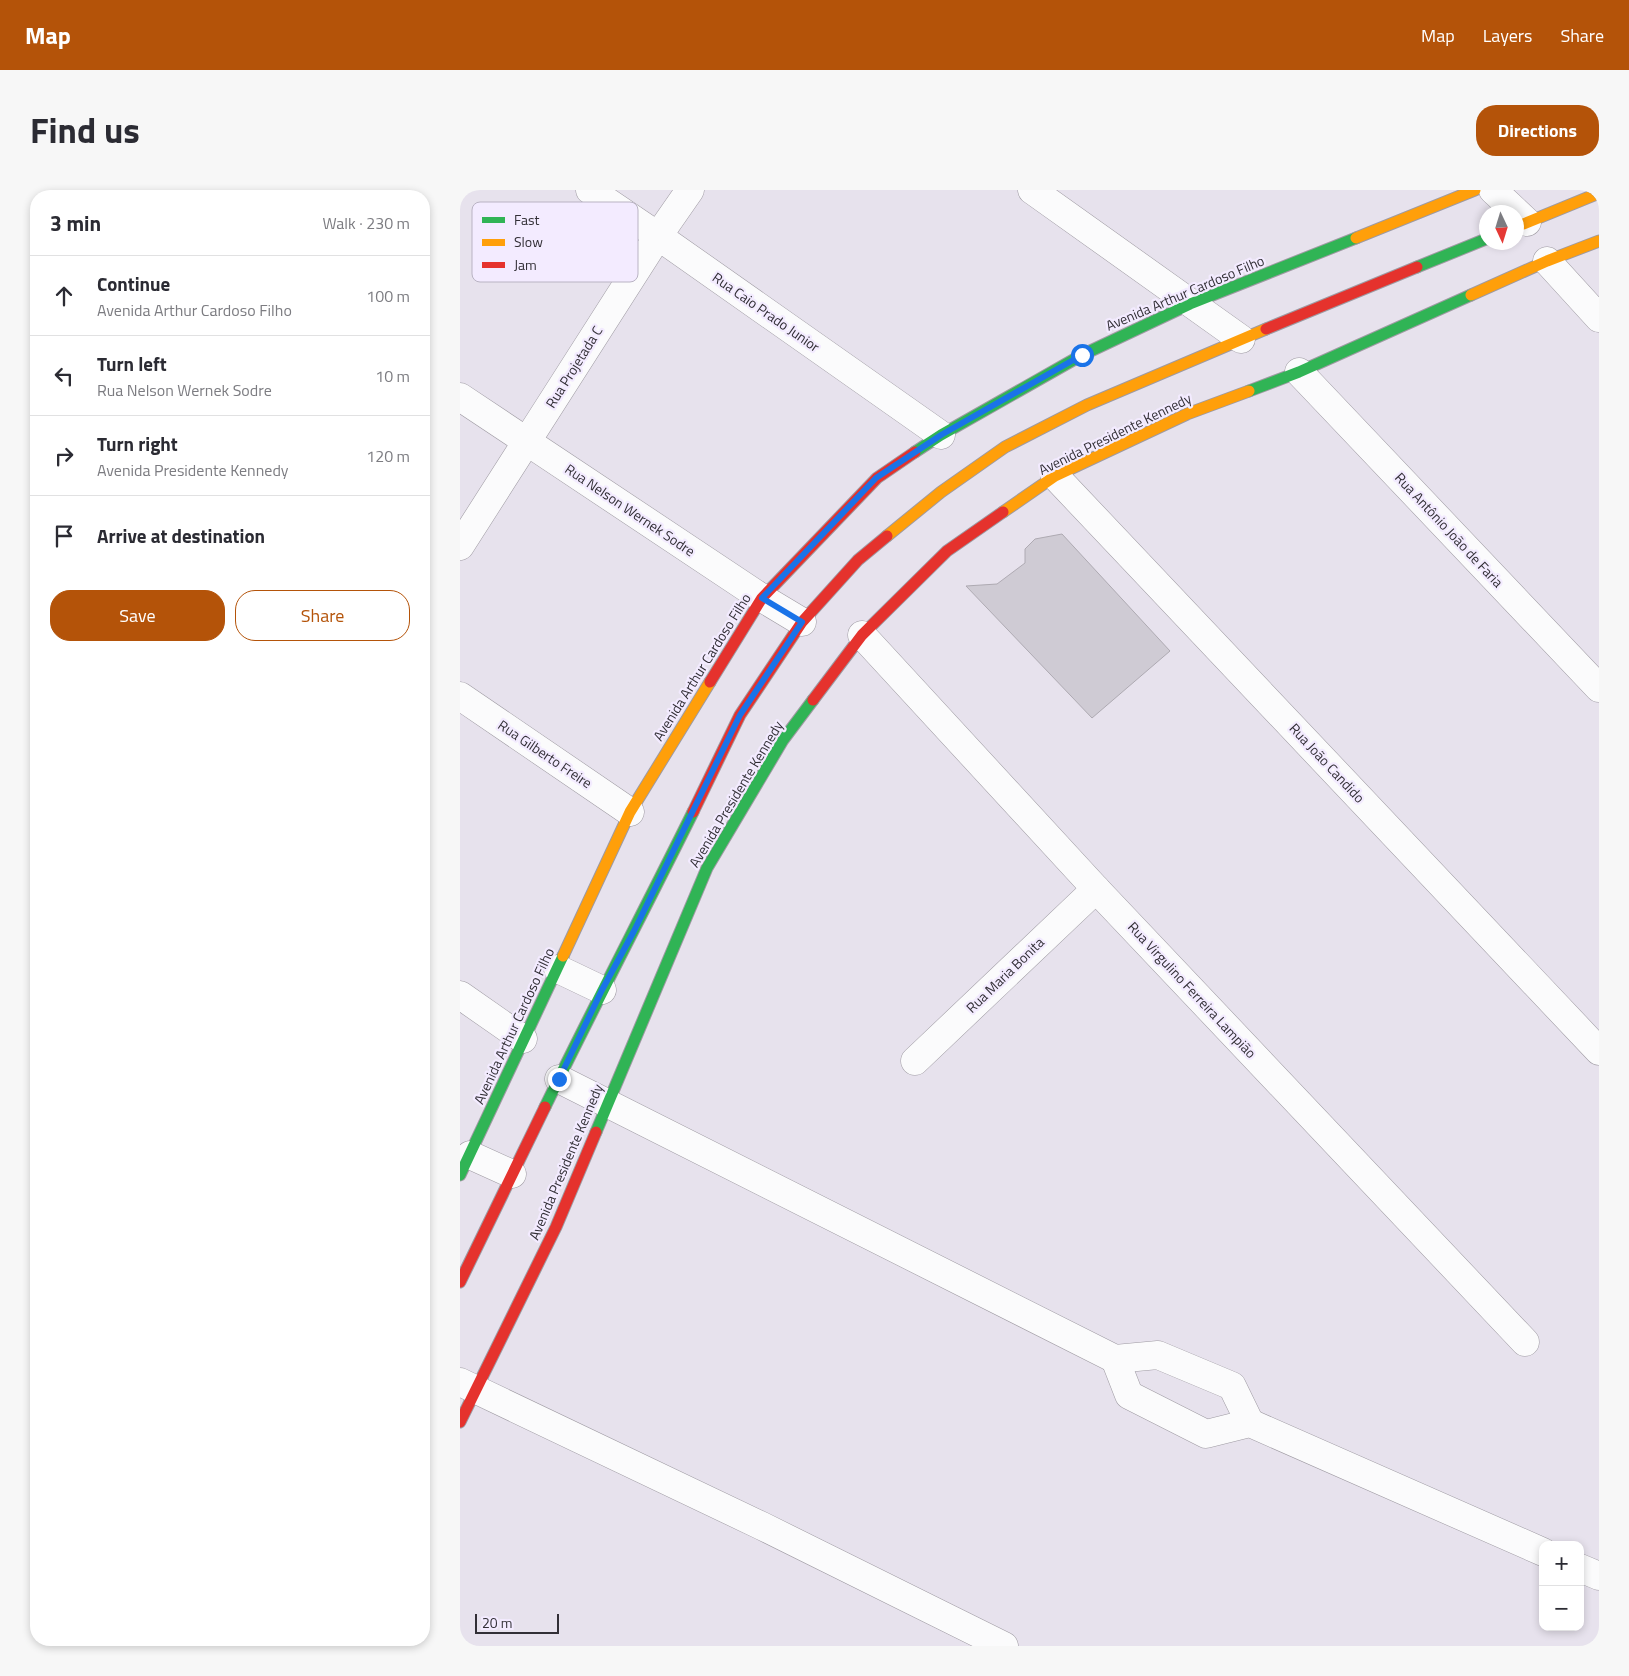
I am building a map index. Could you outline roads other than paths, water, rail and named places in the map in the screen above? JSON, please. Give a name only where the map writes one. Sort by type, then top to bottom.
[{"type":"main road","name":"Avenida Arthur Cardoso Filho","points":[[465,1165],[630,812],[762,598],[876,478],[941,435],[1082,355],[1190,304],[1475,190]]},
{"type":"main road","points":[[1524,224],[1599,193]]},
{"type":"main road","name":"Avenida Presidente Kennedy","points":[[460,1422],[468,1386],[556,1227],[707,868],[783,740],[862,635],[947,550],[1055,476],[1187,414],[1299,372],[1547,261],[1599,241]]},
{"type":"main road","name":"Avenida Presidente Kennedy","points":[[460,1282],[602,990],[634,931],[740,715],[802,622],[858,560],[941,492],[1004,447],[1087,405],[1241,339],[1479,242]]},
{"type":"street","name":"Rua Caio Prado Junior","points":[[590,190],[608,202]]},
{"type":"street","name":"Rua Projetada C","points":[[638,267],[690,190]]},
{"type":"street","points":[[1032,190],[1241,339]]},
{"type":"street","points":[[1493,190],[1505,205]]},
{"type":"street","name":"Rua Caio Prado Junior","points":[[638,222],[941,435]]},
{"type":"street","points":[[1547,261],[1599,318]]},
{"type":"street","name":"Rua Projetada C","points":[[460,546],[629,282]]},
{"type":"street","name":"Rua Antônio João de Faria","points":[[1299,372],[1599,688]]},
{"type":"street","name":"Rua Nelson Wernek Sodre","points":[[460,397],[762,598],[802,622]]},
{"type":"street","name":"Rua João Candido","points":[[1055,476],[1599,1051]]},
{"type":"street","name":"Rua Virgulino Ferreira Lampião","points":[[862,635],[1096,889],[1525,1342]]},
{"type":"street","name":"Rua Gilberto Freire","points":[[460,696],[630,812]]},
{"type":"street","name":"Rua Maria Bonita","points":[[915,1061],[1096,889]]},
{"type":"street","points":[[558,969],[602,990]]},
{"type":"street","points":[[460,995],[523,1039]]},
{"type":"street","points":[[559,1079],[1115,1359],[1158,1355],[1232,1386],[1250,1422]]},
{"type":"street","points":[[465,1165],[512,1174]]},
{"type":"street","points":[[1115,1359],[1129,1395],[1206,1434],[1250,1422],[1539,1550]]},
{"type":"street","points":[[468,1386],[762,1526],[1004,1646]]},
{"type":"street","points":[[1584,1570],[1599,1576]]}]
